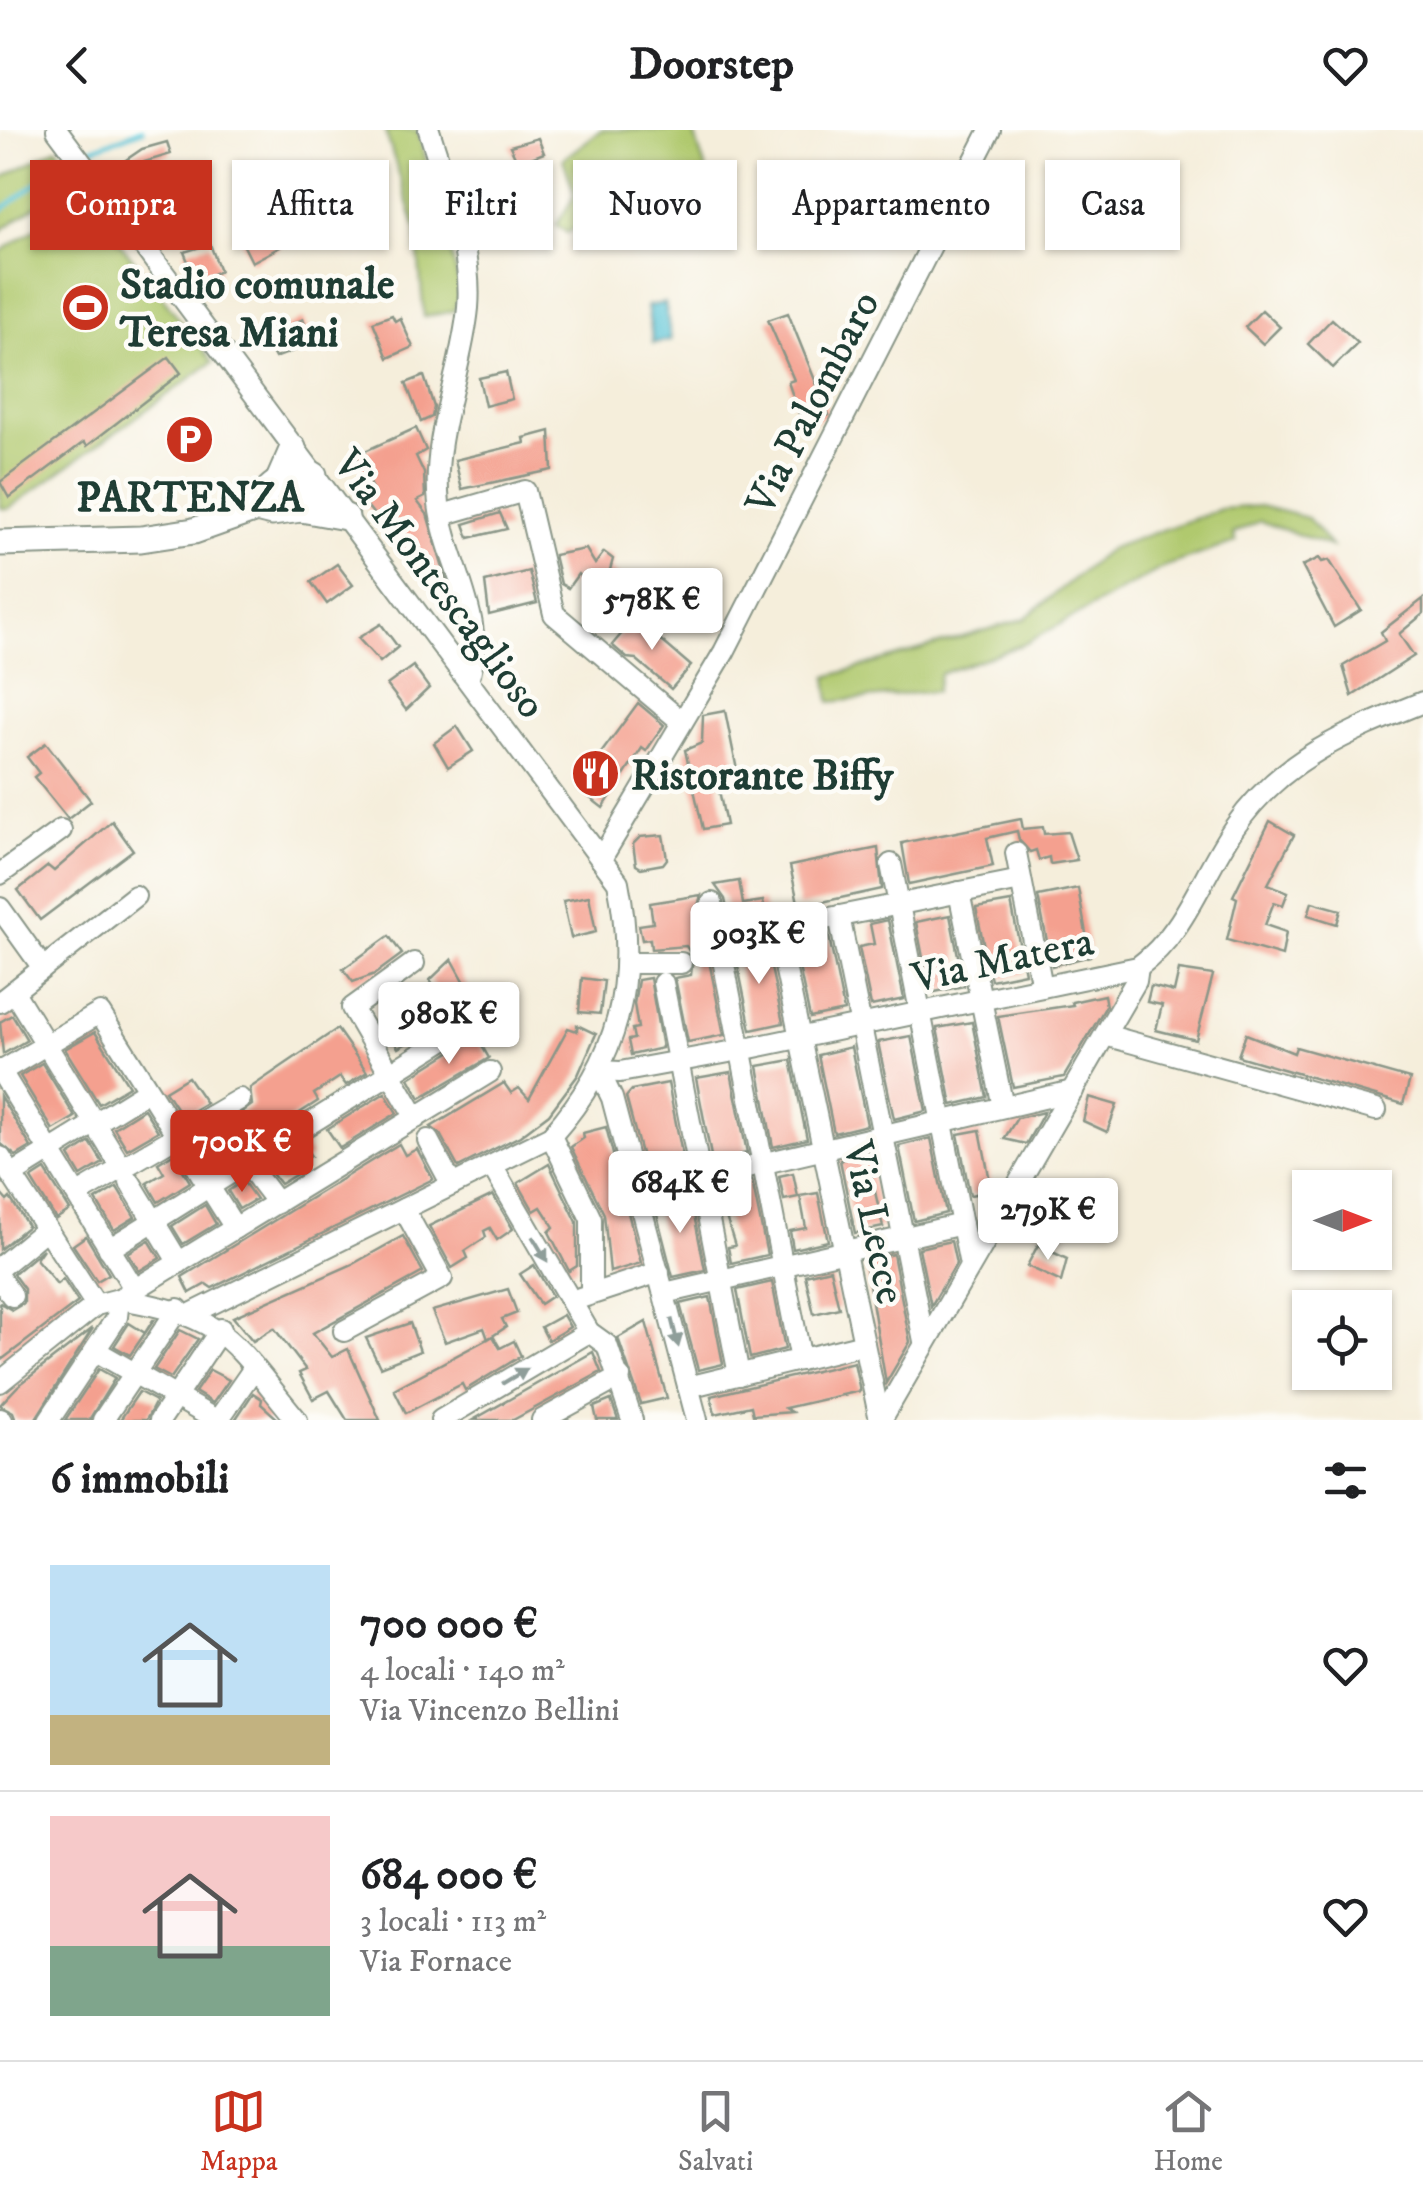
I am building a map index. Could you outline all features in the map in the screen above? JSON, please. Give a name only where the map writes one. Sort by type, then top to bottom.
[{"type":"main road","points":[[279,480],[293,448]]},
{"type":"main road","points":[[256,510],[264,491],[279,480],[314,475],[308,501],[300,510]]},
{"type":"main road","points":[[0,543],[140,539],[194,531],[256,510],[300,510],[346,517]]},
{"type":"street","points":[[430,130],[469,278],[468,310],[440,459],[442,516],[474,629],[477,655],[468,680]]},
{"type":"street","name":"Via Palombaro","points":[[601,859],[682,722],[844,422],[990,130]]},
{"type":"street","name":"Via Montescaglioso","points":[[60,137],[618,882],[627,962],[621,1007],[600,1071],[586,1097],[551,1136]]},
{"type":"street","points":[[442,516],[526,491],[554,614],[682,722]]},
{"type":"street","name":"Via Matera","points":[[600,1071],[620,1072],[799,1039],[1138,968],[1168,940],[1232,830],[1268,784],[1302,756],[1423,702]]},
{"type":"street","points":[[0,874],[61,830]]},
{"type":"street","points":[[1016,854],[1042,987]]},
{"type":"street","points":[[891,864],[970,1265]]},
{"type":"street","points":[[719,940],[1021,880]]},
{"type":"street","points":[[959,892],[1003,1108]]},
{"type":"street","points":[[136,896],[7,997],[46,1045],[180,1262]]},
{"type":"street","points":[[712,903],[801,1360]]},
{"type":"street","points":[[0,908],[43,968]]},
{"type":"street","points":[[838,916],[924,1341]]},
{"type":"street","name":"Via Lecce","points":[[777,928],[880,1420]]},
{"type":"street","points":[[414,962],[352,1008],[416,1118]]},
{"type":"street","points":[[627,962],[681,963]]},
{"type":"street","points":[[880,1420],[1136,981],[1138,968]]},
{"type":"street","points":[[663,983],[738,1375]]},
{"type":"street","points":[[49,1420],[118,1316],[127,1295],[109,1248],[0,1071],[100,1013],[235,1228]]},
{"type":"street","points":[[109,1248],[469,1024]]},
{"type":"street","points":[[1104,1036],[1376,1110]]},
{"type":"street","points":[[600,1071],[612,1098],[697,1420]]},
{"type":"street","points":[[0,1382],[96,1306],[127,1295],[490,1072]]},
{"type":"street","points":[[96,1306],[5,1166],[52,1150],[148,1091]]},
{"type":"street","points":[[636,1193],[1073,1091]]},
{"type":"street","points":[[83,1191],[126,1175],[176,1136],[240,1099]]},
{"type":"street","points":[[211,1116],[277,1203]]},
{"type":"street","points":[[103,1420],[185,1311],[551,1136],[591,1219],[582,1298],[589,1332],[607,1345],[632,1420]]},
{"type":"street","points":[[428,1140],[452,1185]]},
{"type":"street","points":[[492,1166],[582,1298]]},
{"type":"street","points":[[344,1331],[442,1278],[404,1209]]},
{"type":"street","points":[[582,1298],[662,1283],[720,1280],[962,1224]]},
{"type":"street","points":[[0,1267],[46,1230]]},
{"type":"street","points":[[127,1295],[185,1311],[221,1329],[296,1420]]},
{"type":"street","points":[[160,1420],[221,1329]]},
{"type":"street","points":[[441,1420],[589,1332]]},
{"type":"street","points":[[688,1388],[864,1344]]},
{"type":"street","points":[[96,1351],[217,1420],[254,1368]]},
{"type":"street","points":[[542,1420],[620,1377]]},
{"type":"green space","points":[[385,130],[418,130],[426,160],[409,160],[409,206]]},
{"type":"green space","points":[[601,130],[693,130],[703,160],[573,160],[573,189],[563,159]]},
{"type":"green space","points":[[57,148],[66,160],[35,160]]},
{"type":"green space","points":[[30,163],[30,210],[0,231],[0,179]]},
{"type":"green space","points":[[573,198],[573,229],[567,233],[556,225]]},
{"type":"green space","name":"Stadio comunale Teresa Miani","points":[[30,232],[30,250],[125,250],[213,362],[8,509],[0,508],[0,252]]},
{"type":"green space","points":[[418,250],[450,250],[461,291],[454,311],[424,317]]},
{"type":"green space","points":[[1260,506],[1308,518],[1331,546],[1260,521],[1233,534],[1236,542],[1166,566],[1024,644],[940,674],[936,691],[830,702],[827,677],[1024,619],[1111,548],[1221,509]]},
{"type":"water","points":[[665,303],[671,340],[653,343],[647,306]]},
{"type":"building","points":[[538,138],[544,153],[517,160],[510,146]]},
{"type":"building","points":[[167,142],[171,154],[151,160],[126,160],[142,149]]},
{"type":"building","points":[[212,249],[220,271],[196,281],[184,252]]},
{"type":"building","points":[[246,250],[274,250],[252,262]]},
{"type":"building","points":[[1262,310],[1280,327],[1263,344],[1245,327]]},
{"type":"building","points":[[788,313],[829,415],[803,425],[788,382],[794,380],[768,320]]},
{"type":"building","points":[[392,315],[395,321],[400,318],[413,347],[388,358],[373,322]]},
{"type":"building","points":[[303,319],[312,344],[275,358],[269,347],[277,343],[272,334]]},
{"type":"building","points":[[1332,319],[1358,343],[1333,368],[1308,344]]},
{"type":"building","points":[[169,357],[181,373],[87,446],[84,442],[9,498],[0,482]]},
{"type":"building","points":[[506,372],[512,399],[485,406],[479,378]]},
{"type":"building","points":[[424,376],[434,407],[432,417],[421,422],[406,383]]},
{"type":"building","points":[[416,428],[426,450],[416,456],[424,473],[425,497],[417,501],[427,514],[451,596],[446,602],[358,495],[372,489],[356,455]]},
{"type":"building","points":[[550,431],[552,470],[462,489],[455,460],[525,443],[524,438]]},
{"type":"building","points":[[500,513],[507,529],[469,538],[464,524]]},
{"type":"building","points":[[586,549],[595,564],[604,552],[613,559],[610,570],[621,578],[611,598],[578,574],[568,588],[561,584],[554,555]]},
{"type":"building","points":[[1319,558],[1322,562],[1329,560],[1361,610],[1334,627],[1302,566]]},
{"type":"building","points":[[337,564],[353,585],[327,604],[311,582]]},
{"type":"building","points":[[529,571],[537,603],[489,615],[485,582]]},
{"type":"building","points":[[1423,599],[1423,614],[1399,634],[1414,656],[1352,696],[1343,666],[1385,641],[1381,632]]},
{"type":"building","points":[[635,618],[691,666],[671,689],[636,659],[627,658],[612,645]]},
{"type":"building","points":[[381,624],[398,647],[380,662],[358,638]]},
{"type":"building","points":[[413,666],[429,688],[406,710],[387,685]]},
{"type":"building","points":[[638,703],[664,725],[646,751],[642,748],[603,808],[576,787]]},
{"type":"building","points":[[725,711],[737,770],[716,775],[726,825],[703,829],[685,750],[702,743],[703,715]]},
{"type":"building","points":[[457,726],[473,751],[448,767],[434,743]]},
{"type":"building","points":[[46,743],[91,801],[68,819],[34,777],[39,773],[27,757]]},
{"type":"building","points":[[1021,819],[1023,829],[1043,827],[1044,834],[1068,832],[1077,860],[1050,864],[1049,857],[1039,860],[1036,850],[1030,852],[1019,840],[1017,831],[987,838],[993,866],[909,884],[902,843]]},
{"type":"building","points":[[112,821],[133,850],[40,920],[18,890],[48,866],[54,871]]},
{"type":"building","points":[[1270,821],[1294,835],[1268,884],[1288,892],[1283,905],[1274,902],[1265,925],[1286,932],[1282,956],[1227,940],[1237,898],[1233,896]]},
{"type":"building","points":[[663,835],[667,859],[663,864],[641,868],[636,865],[633,844],[640,837]]},
{"type":"building","points":[[878,848],[882,889],[799,907],[790,866]]},
{"type":"building","points":[[739,881],[743,904],[763,901],[766,917],[730,924],[725,899],[715,885]]},
{"type":"building","points":[[1078,888],[1090,956],[1052,966],[1038,896]]},
{"type":"building","points":[[701,895],[698,906],[724,1035],[688,1042],[675,978],[691,975],[693,957],[686,946],[651,949],[650,939],[642,940],[639,925],[653,923],[650,903]]},
{"type":"building","points":[[589,896],[596,932],[571,938],[563,901]]},
{"type":"building","points":[[1011,902],[1025,973],[991,980],[976,908]]},
{"type":"building","points":[[1312,902],[1341,910],[1337,924],[1308,915]]},
{"type":"building","points":[[950,915],[964,986],[930,993],[916,922]]},
{"type":"building","points":[[888,920],[904,999],[871,1006],[859,947],[874,944],[870,924]]},
{"type":"building","points":[[828,932],[844,1011],[810,1018],[793,939]]},
{"type":"building","points":[[389,936],[402,954],[375,974],[353,982],[343,969]]},
{"type":"building","points":[[766,945],[783,1023],[751,1030],[735,951]]},
{"type":"building","points":[[452,959],[473,997],[455,1007],[449,996],[441,1000],[430,980]]},
{"type":"building","points":[[1179,970],[1213,975],[1196,1040],[1156,1030],[1162,1005],[1147,1002],[1151,986],[1174,992]]},
{"type":"building","points":[[582,978],[604,981],[600,1014],[579,1012]]},
{"type":"building","points":[[650,978],[662,1048],[631,1055],[628,1040],[634,1039],[632,1029],[638,1028],[634,1004],[638,980]]},
{"type":"building","points":[[1104,995],[1106,1006],[1064,1077],[1013,1087],[998,1016],[1073,1005],[1072,1002]]},
{"type":"building","points":[[420,1012],[430,1030],[398,1048],[388,1029]]},
{"type":"building","points":[[12,1015],[27,1040],[3,1054],[0,1022]]},
{"type":"building","points":[[972,1022],[987,1097],[952,1105],[937,1028]]},
{"type":"building","points":[[577,1025],[596,1034],[578,1075],[549,1114],[520,1136],[458,1167],[440,1134],[431,1127],[504,1083],[511,1093],[519,1088],[529,1099],[568,1028],[577,1031]]},
{"type":"building","points":[[337,1029],[367,1072],[346,1085],[340,1077],[314,1094],[318,1101],[250,1145],[231,1120],[252,1105],[250,1088]]},
{"type":"building","points":[[95,1032],[129,1086],[99,1104],[65,1049]]},
{"type":"building","points":[[1246,1034],[1294,1053],[1296,1047],[1410,1079],[1403,1104],[1238,1056]]},
{"type":"building","points":[[476,1036],[489,1058],[420,1098],[409,1078]]},
{"type":"building","points":[[911,1036],[926,1111],[894,1119],[878,1042]]},
{"type":"building","points":[[851,1047],[867,1125],[834,1133],[818,1055]]},
{"type":"building","points":[[791,1060],[807,1139],[773,1147],[758,1066]]},
{"type":"building","points":[[42,1063],[75,1117],[53,1130],[20,1076]]},
{"type":"building","points":[[731,1072],[747,1153],[712,1161],[696,1078]]},
{"type":"building","points":[[188,1077],[206,1103],[182,1117],[165,1091]]},
{"type":"building","points":[[668,1083],[683,1159],[663,1165],[665,1172],[647,1176],[626,1097],[632,1090]]},
{"type":"building","points":[[385,1093],[397,1113],[340,1148],[327,1129]]},
{"type":"building","points":[[0,1096],[31,1147],[16,1156],[0,1143]]},
{"type":"building","points":[[1089,1097],[1117,1105],[1107,1132],[1083,1121]]},
{"type":"building","points":[[144,1109],[158,1131],[127,1149],[114,1128]]},
{"type":"building","points":[[1044,1112],[1026,1144],[1004,1139],[1017,1118]]},
{"type":"building","points":[[606,1127],[641,1263],[610,1272],[604,1214],[571,1147],[584,1138],[583,1133]]},
{"type":"building","points":[[980,1130],[992,1191],[970,1195],[958,1134]]},
{"type":"building","points":[[208,1135],[227,1159],[213,1168],[198,1143]]},
{"type":"building","points":[[931,1138],[946,1213],[914,1221],[899,1146]]},
{"type":"building","points":[[90,1142],[103,1163],[81,1176],[69,1156]]},
{"type":"building","points":[[303,1144],[311,1156],[301,1162],[305,1169],[280,1184],[267,1167]]},
{"type":"building","points":[[399,1144],[405,1155],[417,1149],[433,1179],[212,1288],[206,1284],[190,1293],[182,1277]]},
{"type":"building","points":[[872,1152],[876,1173],[871,1174],[883,1227],[855,1233],[840,1160]]},
{"type":"building","points":[[173,1154],[190,1182],[158,1202],[147,1183],[164,1173],[158,1163]]},
{"type":"building","points":[[549,1164],[577,1222],[577,1266],[569,1271],[549,1232],[554,1227],[541,1207],[534,1211],[518,1183]]},
{"type":"building","points":[[45,1170],[70,1210],[56,1219],[31,1179]]},
{"type":"building","points":[[793,1173],[798,1197],[784,1200],[779,1176]]},
{"type":"building","points":[[752,1180],[767,1255],[731,1263],[728,1247],[735,1246],[717,1188]]},
{"type":"building","points":[[243,1181],[256,1199],[239,1209],[228,1191]]},
{"type":"building","points":[[117,1187],[135,1217],[114,1230],[96,1200]]},
{"type":"building","points":[[0,1193],[7,1201],[10,1198],[28,1226],[0,1249]]},
{"type":"building","points":[[818,1193],[828,1241],[793,1249],[790,1231],[806,1228],[800,1196]]},
{"type":"building","points":[[493,1195],[513,1229],[497,1240],[490,1228],[484,1231],[486,1237],[465,1251],[468,1258],[452,1268],[429,1226]]},
{"type":"building","points":[[690,1195],[705,1270],[673,1277],[654,1203]]},
{"type":"building","points":[[205,1205],[216,1224],[183,1244],[172,1226]]},
{"type":"building","points":[[86,1236],[109,1274],[97,1281],[73,1245]]},
{"type":"building","points":[[403,1236],[423,1272],[313,1333],[332,1357],[348,1349],[380,1420],[347,1420],[329,1391],[313,1399],[299,1373],[306,1370],[274,1328],[253,1341],[233,1317],[353,1264]]},
{"type":"building","points":[[149,1240],[160,1258],[139,1271],[128,1253]]},
{"type":"building","points":[[951,1241],[956,1264],[931,1306],[919,1248]]},
{"type":"building","points":[[1038,1245],[1067,1259],[1061,1282],[1027,1266]]},
{"type":"building","points":[[43,1249],[36,1259],[57,1284],[63,1279],[78,1302],[0,1361],[0,1303],[12,1310],[24,1303],[24,1289],[13,1274]]},
{"type":"building","points":[[893,1254],[910,1342],[886,1383],[865,1261]]},
{"type":"building","points":[[534,1265],[552,1296],[540,1304],[520,1274]]},
{"type":"building","points":[[830,1269],[839,1308],[814,1314],[805,1275]]},
{"type":"building","points":[[772,1282],[785,1349],[750,1358],[737,1290]]},
{"type":"building","points":[[508,1289],[517,1313],[502,1319],[506,1327],[488,1339],[484,1328],[445,1342],[432,1311]]},
{"type":"building","points":[[710,1297],[723,1364],[698,1370],[680,1304]]},
{"type":"building","points":[[563,1315],[570,1327],[548,1340],[541,1327]]},
{"type":"building","points":[[154,1320],[130,1355],[114,1346],[129,1323],[145,1333]]},
{"type":"building","points":[[646,1322],[667,1398],[641,1404],[618,1338]]},
{"type":"building","points":[[410,1323],[420,1351],[380,1367],[366,1338]]},
{"type":"building","points":[[93,1328],[35,1420],[16,1420],[13,1412],[0,1405],[18,1386]]},
{"type":"building","points":[[180,1330],[198,1339],[171,1378],[154,1369]]},
{"type":"building","points":[[493,1336],[500,1348],[514,1341],[521,1356],[465,1390],[462,1384],[406,1413],[394,1389]]},
{"type":"building","points":[[593,1352],[601,1372],[513,1420],[473,1420]]},
{"type":"building","points":[[854,1362],[860,1391],[785,1408],[792,1412],[753,1415],[751,1406],[715,1414],[711,1396]]},
{"type":"building","points":[[99,1369],[115,1378],[89,1420],[65,1420]]},
{"type":"building","points":[[210,1370],[229,1380],[213,1403],[195,1392]]},
{"type":"building","points":[[139,1392],[156,1401],[146,1420],[120,1420]]},
{"type":"building","points":[[253,1393],[262,1399],[261,1404],[279,1420],[235,1420]]},
{"type":"building","points":[[611,1400],[618,1420],[597,1420],[594,1407]]},
{"type":"waterway","points":[[80,153],[142,130]]},
{"type":"waterway","points":[[0,211],[70,158]]},
{"type":"place","name":"Stadio comunale Teresa Miani","points":[[85,307]]},
{"type":"place","name":"PARTENZA","points":[[190,440]]},
{"type":"place","name":"Ristorante Biffy","points":[[596,774]]}]
